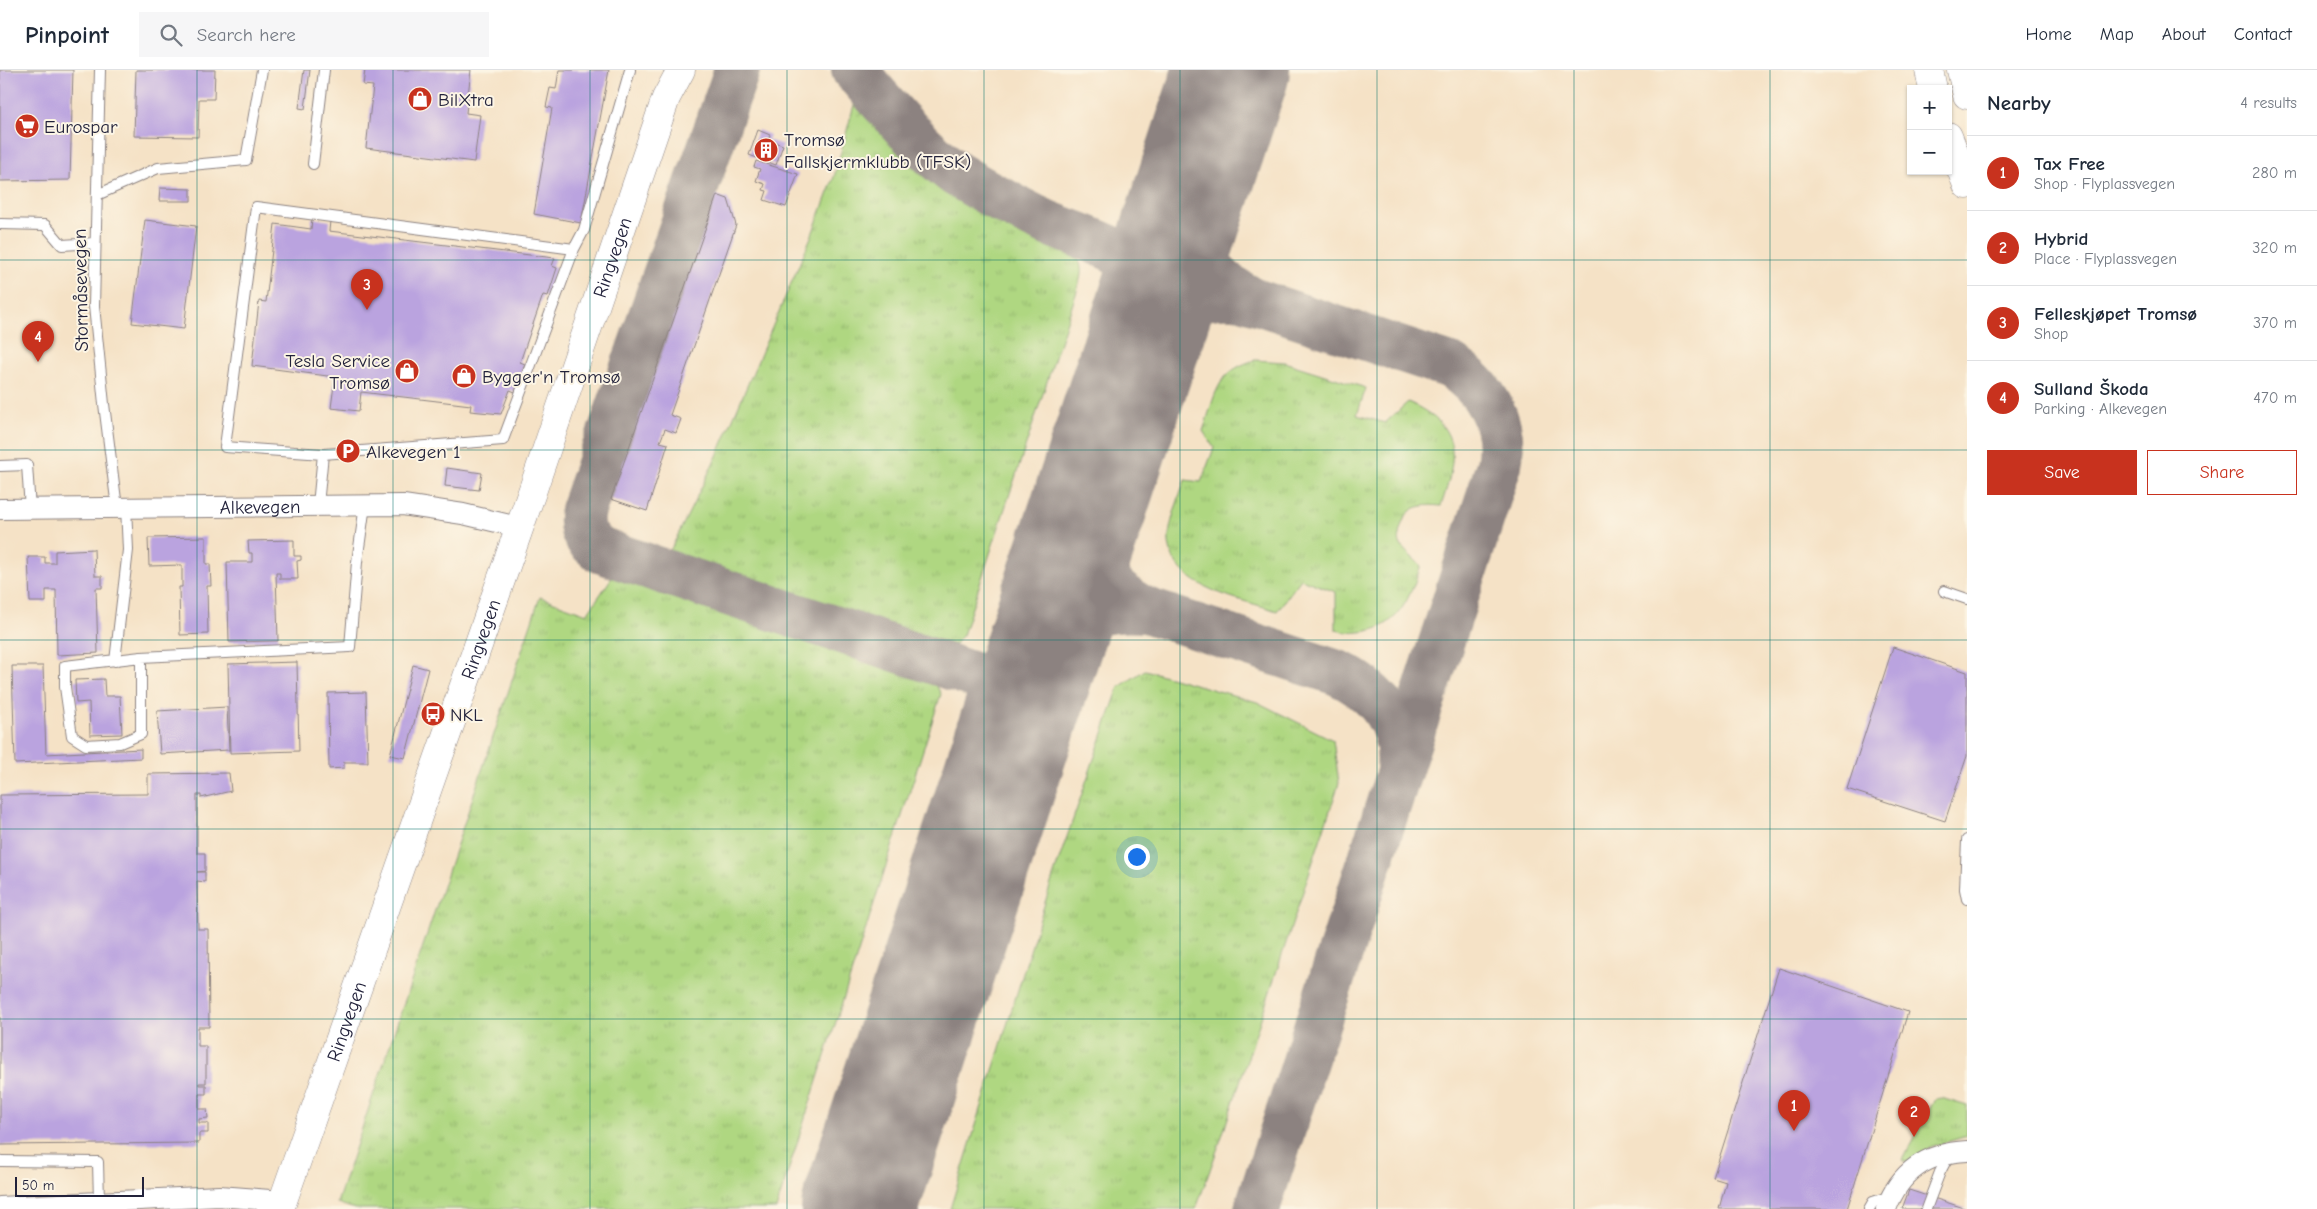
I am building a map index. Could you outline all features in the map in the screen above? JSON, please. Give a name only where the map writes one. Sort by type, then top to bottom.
[{"type":"main road","name":"Ringvegen","points":[[666,70],[666,98]]},
{"type":"main road","name":"Ringvegen","points":[[282,1205],[666,98],[681,70]]},
{"type":"main road","points":[[1929,70],[1932,85]]},
{"type":"main road","points":[[1961,70],[1967,95]]},
{"type":"main road","points":[[1952,146],[1967,185]]},
{"type":"street","name":"Alkevegen","points":[[0,509],[365,505],[432,509],[518,526]]},
{"type":"street","points":[[1889,1203],[1901,1179],[1923,1162],[1959,1152]]},
{"type":"street","points":[[0,1207],[227,1196],[282,1205]]},
{"type":"lane","name":"Stormåsevegen","points":[[100,70],[94,275],[96,336],[128,550],[115,661]]},
{"type":"lane","points":[[97,195],[158,168],[246,160],[262,70]]},
{"type":"lane","points":[[313,164],[324,70]]},
{"type":"lane","points":[[574,249],[256,207],[225,447],[323,454],[503,440],[574,249],[584,230],[630,70]]},
{"type":"lane","points":[[0,224],[45,225],[62,245],[95,243]]},
{"type":"lane","points":[[318,505],[323,454]]},
{"type":"lane","points":[[0,466],[27,464],[30,509]]},
{"type":"lane","points":[[141,658],[141,734],[120,743],[86,745],[72,736],[65,687],[65,666],[141,658],[350,647],[357,562],[365,505]]},
{"type":"lane","points":[[1944,591],[1967,599]]},
{"type":"lane","points":[[1967,840],[1965,889],[1967,899]]},
{"type":"lane","points":[[1926,1209],[1940,1172],[1959,1152]]},
{"type":"lane","points":[[0,1162],[98,1162],[99,1201]]},
{"type":"lane","points":[[1869,1209],[1873,1202],[1889,1203]]},
{"type":"green space","points":[[857,94],[913,156],[947,186],[999,217],[1071,250],[1079,260],[1081,269],[1077,291],[963,635],[952,647],[935,649],[666,559],[717,456],[811,237],[834,177]]},
{"type":"green space","points":[[1255,360],[1284,362],[1366,388],[1357,415],[1385,423],[1408,402],[1426,411],[1447,432],[1451,444],[1451,472],[1441,506],[1421,506],[1411,511],[1404,520],[1399,533],[1401,546],[1421,566],[1413,588],[1403,607],[1379,628],[1355,632],[1336,630],[1336,592],[1301,579],[1277,611],[1212,590],[1196,582],[1183,571],[1174,559],[1169,536],[1174,512],[1185,480],[1201,482],[1214,448],[1203,431],[1215,395],[1224,378],[1232,371]]},
{"type":"green space","points":[[615,573],[933,679],[941,694],[776,1209],[355,1209],[337,1203],[540,597],[587,614]]},
{"type":"green space","points":[[1145,670],[1257,702],[1333,740],[1339,783],[1196,1209],[950,1209],[1052,880],[1119,687]]},
{"type":"green space","points":[[1941,1098],[1967,1106],[1967,1136],[1930,1147],[1907,1163],[1903,1160],[1935,1099]]},
{"type":"building","points":[[0,70],[73,70],[70,180],[0,181]]},
{"type":"building","points":[[136,70],[215,70],[214,99],[199,99],[198,137],[134,136]]},
{"type":"building","points":[[304,70],[310,70],[305,109],[299,108]]},
{"type":"building","points":[[365,70],[471,70],[466,113],[480,115],[474,162],[366,148],[373,86],[363,85]]},
{"type":"building","points":[[559,70],[609,70],[581,223],[534,214],[552,108],[546,107],[550,88],[556,89]]},
{"type":"building","name":"Tromsø Fallskjermklubb (TFSK)","points":[[758,130],[770,135],[768,140],[783,145],[776,165],[749,155]]},
{"type":"building","points":[[756,161],[798,174],[786,207],[764,200],[767,191],[763,190],[765,184],[756,181],[760,169],[754,167]]},
{"type":"building","points":[[160,188],[191,189],[191,201],[159,201]]},
{"type":"building","points":[[717,195],[728,199],[736,225],[670,415],[681,419],[676,433],[665,429],[660,442],[668,444],[647,511],[611,499]]},
{"type":"building","points":[[312,218],[330,221],[329,231],[555,258],[552,266],[557,268],[548,296],[543,295],[520,362],[525,364],[515,392],[510,390],[501,414],[470,411],[471,405],[361,392],[359,411],[331,408],[335,377],[252,366],[259,301],[266,302],[275,224],[311,229]]},
{"type":"building","points":[[145,220],[196,226],[184,329],[132,323]]},
{"type":"building","points":[[447,468],[482,473],[479,490],[445,486]]},
{"type":"building","points":[[206,537],[206,564],[210,564],[211,586],[207,586],[208,634],[180,635],[179,587],[182,587],[182,565],[149,566],[148,538]]},
{"type":"building","points":[[294,540],[294,556],[301,556],[301,560],[297,561],[298,579],[280,579],[280,573],[276,573],[278,641],[229,642],[227,562],[252,562],[252,553],[249,553],[248,541]]},
{"type":"building","points":[[94,549],[95,576],[102,576],[102,588],[96,588],[98,653],[57,655],[56,590],[46,590],[46,602],[30,602],[28,557],[45,557],[45,563],[55,563],[55,551]]},
{"type":"building","points":[[1893,647],[1967,672],[1967,756],[1945,821],[1847,789]]},
{"type":"building","points":[[297,662],[299,751],[230,753],[228,664]]},
{"type":"building","points":[[413,665],[428,669],[405,758],[390,755]]},
{"type":"building","points":[[12,666],[43,666],[46,754],[141,749],[141,758],[15,764]]},
{"type":"building","points":[[104,679],[105,696],[120,696],[122,734],[90,735],[89,702],[76,703],[75,680]]},
{"type":"building","points":[[366,692],[368,762],[344,762],[344,768],[329,769],[328,693]]},
{"type":"building","points":[[227,707],[229,750],[160,754],[157,711]]},
{"type":"building","points":[[229,773],[231,791],[201,798],[201,795],[197,795],[197,853],[205,853],[205,871],[197,872],[205,872],[205,882],[197,881],[198,929],[208,929],[209,1027],[198,1027],[198,1046],[206,1046],[206,1083],[199,1083],[199,1085],[206,1085],[206,1094],[199,1094],[199,1109],[207,1109],[208,1118],[199,1119],[199,1123],[208,1123],[208,1133],[199,1133],[199,1143],[0,1145],[0,795],[148,794],[148,774]]},
{"type":"building","points":[[1779,968],[1908,1012],[1847,1209],[1719,1209],[1726,1182],[1713,1178]]},
{"type":"building","points":[[1909,1190],[1967,1209],[1902,1209]]},
{"type":"taxiway","points":[[737,70],[583,510],[582,523],[587,539],[602,551],[983,678],[999,691],[1008,705],[1011,712],[1013,741]]},
{"type":"taxiway","points":[[854,70],[915,138],[956,174],[988,193],[1043,221],[1110,248],[1133,262],[1141,270],[1148,282],[1151,301],[1150,321]]},
{"type":"taxiway","points":[[1195,183],[1193,223],[1196,240],[1202,255],[1210,268],[1222,280],[1255,301]]},
{"type":"taxiway","points":[[1141,349],[1161,325],[1183,307],[1210,297],[1242,297],[1451,366],[1474,384],[1483,395],[1491,408],[1500,435],[1499,465],[1257,1209]]},
{"type":"taxiway","points":[[1090,505],[1090,540],[1094,554],[1099,568],[1117,591],[1146,610],[1338,673],[1352,680],[1376,699],[1392,724],[1397,738],[1399,770]]},
{"type":"taxiway","points":[[1038,665],[1060,636],[1071,626],[1083,619],[1110,610],[1146,610]]},
{"type":"runway","points":[[859,1209],[1232,70]]},
{"type":"place","name":"BilXtra","points":[[420,99]]},
{"type":"place","name":"Eurospar","points":[[27,126]]},
{"type":"place","name":"Tromsø Fallskjermklubb (TFSK)","points":[[766,150]]},
{"type":"place","name":"Felleskjøpet Tromsø","points":[[367,310]]},
{"type":"place","name":"Sulland Škoda","points":[[38,362]]},
{"type":"place","name":"Tesla Service Tromsø","points":[[407,371]]},
{"type":"place","name":"Bygger'n Tromsø","points":[[464,376]]},
{"type":"place","name":"Alkevegen 1","points":[[348,451]]},
{"type":"place","name":"NKL","points":[[433,714]]},
{"type":"place","name":"Tax Free","points":[[1794,1131]]},
{"type":"place","name":"Hybrid","points":[[1914,1137]]}]
